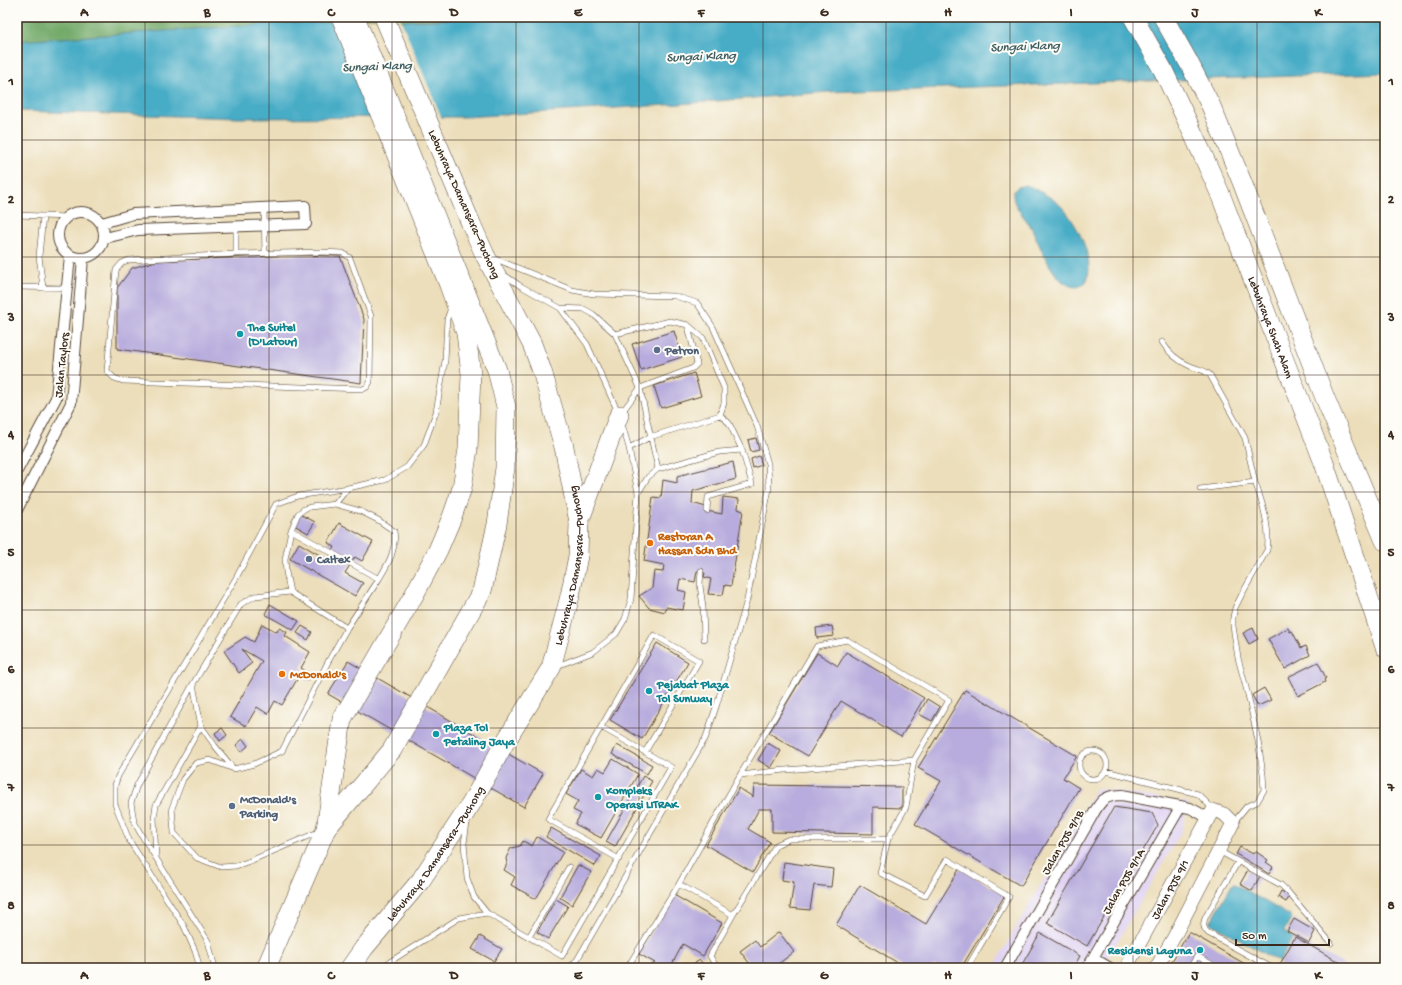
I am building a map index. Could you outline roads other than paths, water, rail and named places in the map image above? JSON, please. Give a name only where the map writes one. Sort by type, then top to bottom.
[{"type":"highway","points":[[326,829],[392,750],[482,590],[497,524],[505,468],[506,407],[497,370],[438,240],[341,17]]},
{"type":"highway","points":[[266,968],[326,829],[342,719],[414,595],[438,550],[452,518],[462,488],[468,448],[471,374],[466,333],[438,240],[355,17]]},
{"type":"highway","name":"Lebuhraya Damansara–Puchong","points":[[350,968],[364,948],[421,880],[471,804],[504,744],[551,668],[570,596],[578,556],[579,522],[564,447],[542,371],[532,344],[472,226],[384,17]]},
{"type":"highway","name":"Lebuhraya Shah Alam","points":[[1133,17],[1163,70],[1219,191],[1324,463],[1385,647]]},
{"type":"highway","name":"Lebuhraya Shah Alam","points":[[1163,17],[1211,106],[1242,182],[1325,398],[1385,541]]},
{"type":"highway","points":[[579,522],[619,415]]},
{"type":"street","points":[[102,223],[133,214],[305,206],[306,224],[138,230],[105,238]]},
{"type":"street","points":[[74,213],[90,213],[102,223],[105,238],[98,252],[83,258],[70,256],[64,251],[58,237],[62,222],[67,217],[74,213]]},
{"type":"street","name":"Jalan Taylors","points":[[17,470],[56,398],[70,256]]},
{"type":"street","name":"Jalan Taylors","points":[[17,510],[71,403],[83,258]]},
{"type":"street","name":"Jalan PJS 9/1B","points":[[1005,968],[1103,799],[1114,795],[1122,795],[1181,806],[1198,811],[1205,816],[1207,823]]},
{"type":"street","name":"Jalan PJS 9/1A","points":[[1087,968],[1181,806]]},
{"type":"street","points":[[1213,810],[1224,814],[1232,823]]},
{"type":"street","name":"Jalan PJS 9/1","points":[[1126,968],[1213,810]]},
{"type":"street","name":"Jalan PJS 9/1","points":[[1156,968],[1219,851],[1232,823]]},
{"type":"street","points":[[1093,958],[1110,968]]},
{"type":"lane","points":[[264,208],[265,254]]},
{"type":"lane","points":[[17,215],[67,217]]},
{"type":"lane","points":[[43,216],[39,256],[43,288]]},
{"type":"lane","points":[[236,226],[236,254]]},
{"type":"lane","points":[[343,253],[350,258],[371,316],[370,382],[367,387],[363,389],[123,381],[114,378],[107,371],[116,270],[122,263],[129,260],[236,254],[265,254],[343,253]]},
{"type":"lane","points":[[488,260],[519,285],[560,308],[587,344],[619,415],[629,448],[638,493],[631,599],[625,619],[616,634],[593,652],[551,668]]},
{"type":"lane","points":[[488,260],[572,290],[594,294],[675,296],[697,303],[713,327],[757,426],[768,464],[769,489],[747,600],[706,737],[577,960],[569,968]]},
{"type":"lane","points":[[17,287],[67,288]]},
{"type":"lane","points":[[200,968],[195,951],[184,926],[129,840],[115,804],[115,785],[118,776],[236,578],[276,504],[298,496],[385,480],[407,467],[424,445],[436,412],[445,361],[447,319],[455,299]]},
{"type":"lane","points":[[560,308],[584,309],[593,314],[615,334],[640,388],[658,469]]},
{"type":"lane","points":[[615,334],[670,321],[688,324],[703,338],[724,388],[724,403],[720,416]]},
{"type":"lane","points":[[619,415],[640,388],[693,368],[697,364],[688,324]]},
{"type":"lane","points":[[1162,342],[1167,351],[1188,365],[1206,371],[1210,375],[1245,438],[1255,482],[1262,502],[1269,542],[1267,550],[1235,608],[1233,617],[1238,658],[1253,716],[1262,762],[1264,790],[1257,802],[1247,806],[1232,823]]},
{"type":"lane","points":[[629,448],[650,438],[720,416]]},
{"type":"lane","points":[[707,511],[708,497],[752,484],[742,450],[729,423],[720,416]]},
{"type":"lane","points":[[638,493],[648,477],[658,469],[719,452],[742,450]]},
{"type":"lane","points":[[1200,489],[1255,482]]},
{"type":"lane","points":[[336,504],[348,488]]},
{"type":"lane","points":[[290,592],[285,559],[291,530],[298,514],[304,509],[336,504],[360,511],[378,520],[394,531],[395,547],[390,560],[347,628],[282,750],[254,764],[234,769],[210,760],[196,763],[183,779],[172,808],[174,833],[198,858],[221,866],[236,866],[281,849],[326,829]]},
{"type":"lane","points":[[291,530],[379,579]]},
{"type":"lane","points":[[701,571],[700,585],[703,607],[704,639]]},
{"type":"lane","points":[[215,968],[208,941],[134,821],[131,803],[137,785],[193,684],[241,604],[255,596],[290,592],[347,628]]},
{"type":"lane","points":[[619,859],[548,819],[654,635],[699,661],[646,752]]},
{"type":"lane","points":[[627,968],[679,884],[740,775],[817,646],[847,640],[949,700],[914,760],[906,807],[888,839],[880,873],[925,896],[947,859],[1010,897],[967,968]]},
{"type":"lane","points":[[193,684],[201,726],[214,746],[234,769]]},
{"type":"lane","points":[[156,858],[154,818],[156,805],[201,726]]},
{"type":"lane","points":[[471,804],[464,843],[467,878],[474,898],[487,913],[562,956],[671,767],[601,727]]},
{"type":"lane","points":[[1090,752],[1099,752],[1107,763],[1106,771],[1099,778],[1090,779],[1082,775],[1080,770],[1080,761],[1082,757],[1090,752]]},
{"type":"lane","points":[[740,775],[914,760]]},
{"type":"lane","points":[[1106,771],[1198,794],[1213,810]]},
{"type":"lane","points":[[717,968],[710,956],[776,845],[789,839],[888,839]]},
{"type":"lane","points":[[1219,851],[1281,885],[1331,943]]},
{"type":"lane","points":[[1238,862],[1206,916],[1203,925],[1204,929],[1208,933],[1272,968]]},
{"type":"lane","points":[[529,937],[569,867]]},
{"type":"lane","points":[[679,884],[733,915]]},
{"type":"lane","points":[[380,968],[459,918],[487,913]]},
{"type":"lane","points":[[1190,968],[1197,956],[1218,968]]},
{"type":"water","name":"Sungai Klang","points":[[481,17],[1385,17],[1385,73],[828,92],[667,105],[464,117],[238,118],[17,111],[17,41],[281,23],[439,20]]},
{"type":"water","points":[[1026,185],[1057,202],[1067,213],[1079,232],[1084,243],[1089,265],[1085,284],[1076,287],[1068,285],[1061,280],[1048,263],[1031,227],[1015,204],[1013,193],[1019,187]]},
{"type":"water","points":[[1233,883],[1292,917],[1284,931],[1293,937],[1279,962],[1210,923]]},
{"type":"place","name":"The Suitel (D'Latour)","points":[[240,334]]},
{"type":"place","name":"Petron","points":[[657,350]]},
{"type":"place","name":"Restoran A Hassan Sdn Bhd","points":[[650,543]]},
{"type":"place","name":"Caltex","points":[[309,559]]},
{"type":"place","name":"McDonald's","points":[[282,674]]},
{"type":"place","name":"Pejabat Plaza Tol Sunway","points":[[649,691]]},
{"type":"place","name":"Plaza Tol Petaling Jaya","points":[[436,734]]},
{"type":"place","name":"Kompleks Operasi LITRAK","points":[[598,797]]},
{"type":"place","name":"McDonald's Parking","points":[[232,806]]},
{"type":"place","name":"Residensi Laguna","points":[[1200,950]]}]
